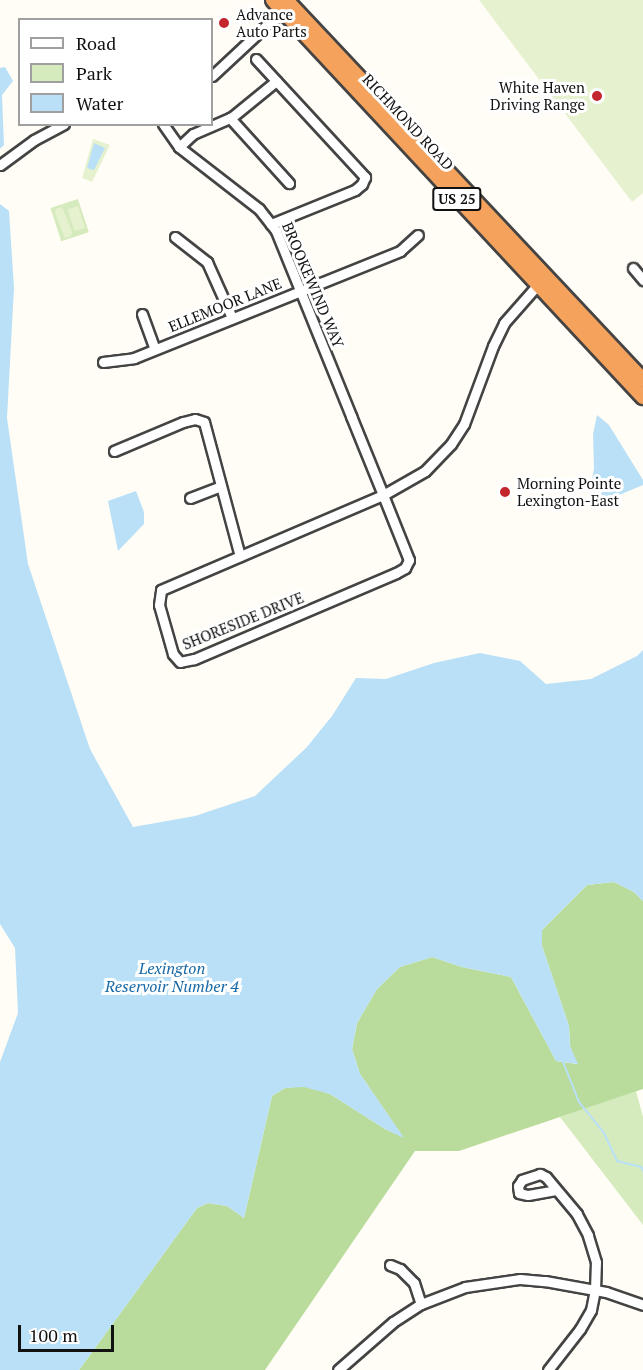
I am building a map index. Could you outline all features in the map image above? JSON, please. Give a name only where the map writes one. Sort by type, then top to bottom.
[{"type":"highway","name":"RICHMOND ROAD","points":[[283,3],[542,280],[643,380]]},
{"type":"highway","name":"RICHMOND ROAD","points":[[542,280],[643,398]]},
{"type":"street","points":[[213,75],[283,3]]},
{"type":"street","points":[[256,59],[365,177],[355,190],[271,224]]},
{"type":"street","points":[[213,125],[230,118],[276,81]]},
{"type":"street","points":[[230,118],[289,183]]},
{"type":"street","points":[[0,165],[34,140],[60,126]]},
{"type":"street","name":"BROOKEWIND WAY","points":[[165,126],[179,147],[254,204],[271,224],[383,495]]},
{"type":"street","points":[[179,147],[193,134],[212,126]]},
{"type":"street","name":"ELLEMOOR LANE","points":[[103,362],[124,361],[400,251],[418,235]]},
{"type":"street","points":[[175,237],[207,262],[232,318]]},
{"type":"street","points":[[633,268],[643,280]]},
{"type":"street","name":"SHORESIDE DRIVE","points":[[383,495],[409,560],[405,568],[195,659],[185,662],[177,660],[159,605],[159,591],[383,495],[416,477],[451,444],[472,408],[493,346],[504,323],[542,280]]},
{"type":"street","points":[[141,314],[155,349]]},
{"type":"street","points":[[114,451],[183,422],[202,420],[240,556]]},
{"type":"street","points":[[190,498],[220,486]]},
{"type":"street","points":[[548,1370],[580,1329],[591,1310],[595,1290],[596,1263],[588,1234],[577,1214],[556,1190]]},
{"type":"street","points":[[390,1264],[400,1269],[414,1283],[421,1304]]},
{"type":"street","points":[[339,1370],[393,1322],[421,1304],[465,1287],[520,1279],[595,1290],[643,1305]]},
{"type":"green space","name":"White Haven Driving Range","points":[[479,0],[643,0],[643,193],[632,202]]},
{"type":"green space","points":[[93,139],[110,145],[92,182],[82,178]]},
{"type":"green space","points":[[78,199],[89,232],[61,241],[50,208]]},
{"type":"green space","points":[[78,206],[85,228],[75,231],[68,209]]},
{"type":"green space","points":[[62,207],[72,232],[71,236],[65,238],[55,213],[56,209]]},
{"type":"green space","points":[[614,882],[634,892],[643,901],[643,1089],[459,1151],[415,1151],[265,1370],[79,1370],[197,1208],[208,1203],[227,1206],[244,1218],[272,1096],[285,1088],[305,1086],[330,1094],[385,1129],[403,1137],[360,1074],[352,1049],[357,1023],[377,989],[400,967],[432,957],[462,967],[511,977],[556,1061],[577,1064],[570,1046],[569,1026],[542,946],[542,930],[587,885]]},
{"type":"green space","points":[[636,1091],[643,1117],[643,1225],[560,1117]]},
{"type":"water","points":[[5,67],[13,81],[2,95],[4,145],[0,149],[0,68]]},
{"type":"water","points":[[94,143],[105,148],[94,170],[87,168]]},
{"type":"water","name":"Lexington Reservoir Number 4","points":[[0,204],[9,211],[14,288],[7,418],[28,564],[90,749],[133,827],[195,816],[255,796],[307,747],[332,716],[356,678],[386,679],[434,663],[480,653],[520,661],[546,684],[591,679],[637,656],[643,650],[643,901],[634,892],[614,882],[587,885],[542,930],[542,946],[569,1026],[570,1046],[578,1064],[556,1061],[511,977],[462,967],[432,957],[400,967],[377,989],[357,1023],[352,1049],[360,1074],[404,1138],[385,1129],[330,1094],[304,1087],[285,1088],[272,1096],[244,1218],[227,1206],[208,1203],[197,1208],[79,1370],[0,1370],[0,1062],[18,1013],[15,948],[0,924]]},
{"type":"water","points":[[597,415],[609,425],[643,480],[643,485],[600,503],[591,486],[594,468],[593,434]]},
{"type":"water","points":[[136,491],[144,512],[144,524],[118,551],[108,501]]},
{"type":"waterway","points":[[563,1062],[579,1102],[604,1133],[617,1161],[641,1167],[643,1171]]},
{"type":"place","name":"Advance Auto Parts","points":[[224,23]]},
{"type":"place","name":"White Haven Driving Range","points":[[597,96]]},
{"type":"place","name":"Morning Pointe Lexington-East","points":[[505,492]]}]
